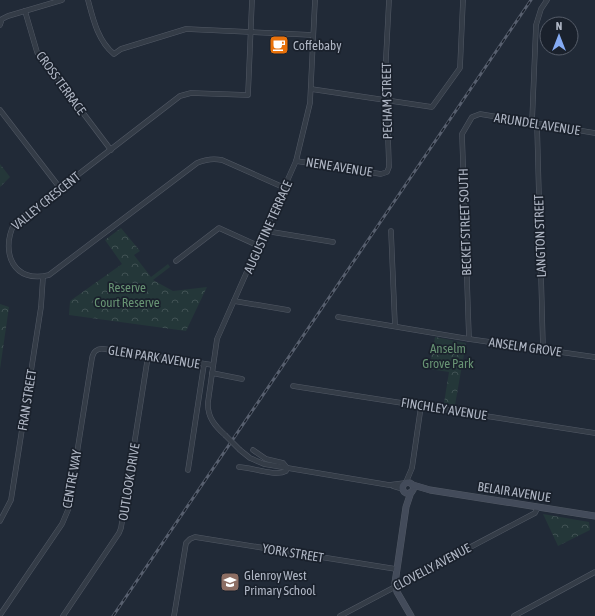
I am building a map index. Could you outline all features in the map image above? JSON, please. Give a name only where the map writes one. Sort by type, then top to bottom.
[{"type":"street","points":[[0,25],[2,19],[8,16],[62,0]]},
{"type":"street","points":[[88,0],[96,29],[114,54],[121,49],[186,30],[313,35]]},
{"type":"street","points":[[250,32],[252,0]]},
{"type":"street","name":"AUGUSTINE TERRACE","points":[[287,468],[259,463],[250,458],[213,423],[208,410],[217,339],[296,161],[310,103],[315,0]]},
{"type":"street","name":"PECHAM STREET","points":[[381,174],[386,172],[389,167],[386,100],[384,96],[389,0]]},
{"type":"street","points":[[311,88],[432,107],[460,68],[463,0]]},
{"type":"street","name":"LANGTON STREET","points":[[543,349],[534,123],[536,25],[541,9],[547,0]]},
{"type":"street","name":"CROSS TERRACE","points":[[25,11],[37,52],[111,150]]},
{"type":"street","name":"VALLEY CRESCENT","points":[[43,277],[38,278],[25,275],[13,267],[6,255],[6,236],[14,224],[180,96],[191,93],[248,95],[250,32]]},
{"type":"street","points":[[0,110],[60,188]]},
{"type":"street","name":"ARUNDEL AVENUE","points":[[480,114],[595,133]]},
{"type":"street","name":"BECKET STREET SOUTH","points":[[469,339],[462,134],[472,117],[480,114]]},
{"type":"street","points":[[43,277],[54,272],[198,163],[205,160],[214,158],[222,160],[285,188]]},
{"type":"street","name":"NENE AVENUE","points":[[296,161],[381,174]]},
{"type":"street","points":[[176,261],[219,228],[259,246]]},
{"type":"street","points":[[266,231],[333,242]]},
{"type":"street","points":[[391,231],[395,326]]},
{"type":"street","name":"FRAN STREET","points":[[0,520],[11,500],[41,307],[43,277]]},
{"type":"street","points":[[234,301],[288,310]]},
{"type":"street","name":"ANSELM GROVE","points":[[338,317],[469,339],[595,357]]},
{"type":"street","name":"GLEN PARK AVENUE","points":[[96,350],[104,349],[213,365]]},
{"type":"street","name":"CENTRE WAY","points":[[0,615],[62,524],[68,510],[92,358],[96,350]]},
{"type":"street","name":"OUTLOOK DRIVE","points":[[63,616],[121,528],[148,356]]},
{"type":"street","points":[[188,470],[204,364]]},
{"type":"street","points":[[212,373],[242,378]]},
{"type":"street","name":"FINCHLEY AVENUE","points":[[293,386],[595,433]]},
{"type":"street","points":[[411,616],[395,586],[396,569],[421,406]]},
{"type":"street","points":[[253,450],[266,459],[282,463],[287,468],[389,484],[409,489]]},
{"type":"street","points":[[239,467],[281,473],[285,472],[287,468]]},
{"type":"street","points":[[409,489],[403,486],[412,468]]},
{"type":"street","points":[[389,484],[406,482]]},
{"type":"street","name":"BELAIR AVENUE","points":[[409,489],[430,490],[595,516]]},
{"type":"street","points":[[524,517],[527,506]]},
{"type":"street","name":"CLOVELLY AVENUE","points":[[340,616],[535,512],[538,507]]},
{"type":"street","name":"YORK STREET","points":[[174,616],[186,543],[190,539],[195,538],[396,569]]},
{"type":"street","points":[[514,616],[595,572]]},
{"type":"green space","points":[[0,164],[10,177],[0,187]]},
{"type":"green space","name":"Reserve Court Reserve","points":[[121,228],[140,251],[134,255],[151,277],[168,264],[170,267],[153,280],[173,291],[207,287],[186,331],[69,315],[70,301],[122,264],[105,240]]},
{"type":"green space","points":[[0,304],[9,307],[0,369]]},
{"type":"green space","name":"Anselm Grove Park","points":[[435,337],[466,343],[455,405],[444,403],[449,372],[429,369]]},
{"type":"green space","points":[[543,514],[589,522],[590,530],[558,546]]},
{"type":"railway","points":[[113,616],[531,0]]},
{"type":"place","name":"Coffebaby","points":[[279,45]]},
{"type":"place","name":"Glenroy West Primary School","points":[[230,582]]}]
